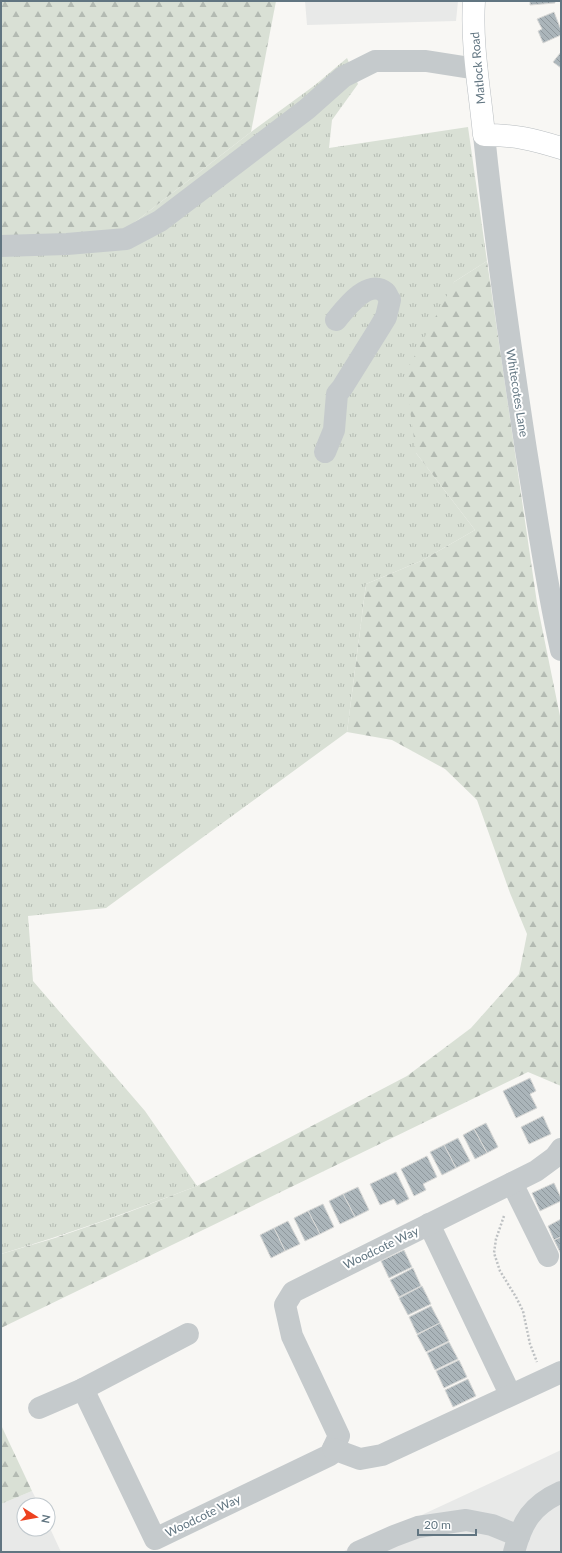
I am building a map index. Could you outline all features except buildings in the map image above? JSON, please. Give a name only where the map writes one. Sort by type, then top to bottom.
[{"type":"main road","name":"Matlock Road","points":[[474,1],[473,12],[477,69],[484,135]]},
{"type":"main road","points":[[484,135],[510,135],[532,139],[561,148]]},
{"type":"street","points":[[1,246],[67,244],[126,239],[160,221],[307,109],[343,77],[375,61],[426,61],[477,69]]},
{"type":"street","name":"Whitecotes Lane","points":[[484,135],[493,226],[513,365],[549,595],[561,650]]},
{"type":"street","points":[[325,452],[334,430],[337,394],[354,370],[386,317],[390,300],[385,292],[376,288],[365,291],[352,302],[336,320]]},
{"type":"street","name":"Woodcote Way","points":[[83,1389],[158,1546],[330,1455],[339,1436],[292,1336],[285,1305],[293,1292],[536,1171],[555,1157],[561,1150]]},
{"type":"street","points":[[506,1185],[548,1256]]},
{"type":"street","name":"Woodcote Way","points":[[429,1224],[510,1394]]},
{"type":"street","points":[[39,1408],[83,1389],[188,1334]]},
{"type":"street","points":[[333,1449],[360,1459],[382,1455],[510,1394],[553,1376]]},
{"type":"street","points":[[358,1552],[418,1527],[466,1520],[492,1525],[516,1544],[529,1515],[535,1507],[561,1492]]},
{"type":"path","points":[[506,1185],[506,1208],[496,1239],[494,1253],[500,1271],[516,1297],[522,1311],[530,1344],[553,1376]]},
{"type":"shaded area","points":[[305,1],[458,1],[456,21],[307,25]]},
{"type":"shaded area","points":[[561,1450],[561,1552],[342,1552],[525,1467]]},
{"type":"shaded area","points":[[32,1491],[35,1497],[18,1497]]},
{"type":"shaded area","points":[[16,1498],[16,1537],[54,1537],[61,1552],[1,1552],[1,1504]]},
{"type":"green space","points":[[1,1],[276,1],[251,132],[126,229],[1,241]]},
{"type":"green space","points":[[347,58],[358,84],[332,120],[329,148],[468,127],[487,261],[454,282],[416,453],[475,530],[421,561],[366,584],[347,732],[106,908],[28,916],[33,981],[145,1111],[197,1186],[100,1222],[1,1254],[1,241],[126,229],[251,132],[315,85]]},
{"type":"green space","points":[[487,261],[537,603],[561,721],[561,1086],[528,1072],[1,1328],[1,1254],[55,1238],[197,1186],[407,1076],[471,1028],[519,974],[527,934],[510,893],[477,800],[445,769],[392,740],[347,732],[366,584],[421,561],[475,530],[416,453],[405,374],[454,282]]},
{"type":"green space","points":[[1,1425],[32,1491],[1,1504]]}]
